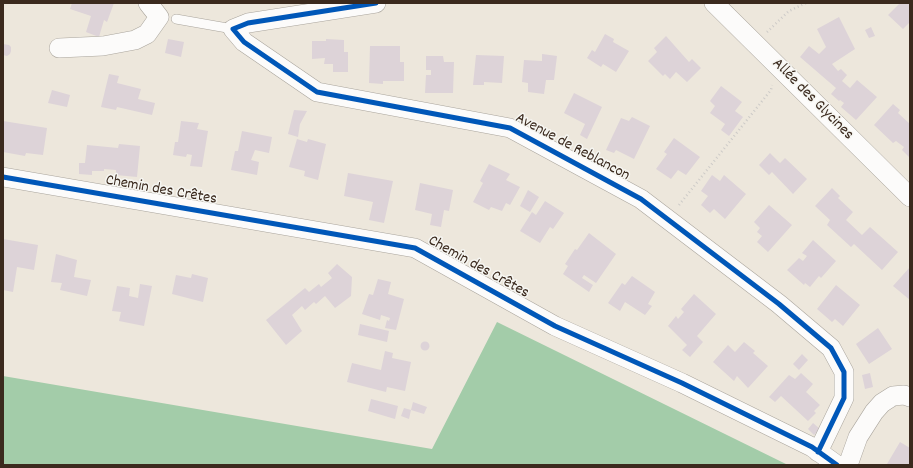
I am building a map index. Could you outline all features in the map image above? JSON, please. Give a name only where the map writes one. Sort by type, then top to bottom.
[{"type":"street","points":[[60,48],[103,46],[135,40],[147,34],[159,17],[148,3]]},
{"type":"street","points":[[233,29],[248,23],[376,3]]},
{"type":"street","name":"Allée des Glycines","points":[[714,3],[910,197]]},
{"type":"street","name":"Avenue de Reblancon","points":[[233,29],[244,42],[317,92],[510,128],[641,199],[779,304],[831,348],[844,372],[844,398],[818,452]]},
{"type":"street","name":"Chemin des Crêtes","points":[[3,177],[415,248],[555,326],[682,383],[812,447],[837,465]]},
{"type":"street","points":[[848,465],[858,437],[874,412],[882,403],[893,396],[904,395],[910,397]]},
{"type":"lane","points":[[176,19],[233,29]]},
{"type":"path","points":[[770,30],[789,11],[806,3]]},
{"type":"path","points":[[668,219],[771,90],[774,62]]},
{"type":"green space","points":[[497,322],[788,465],[3,465],[3,376],[432,449]]},
{"type":"building","points":[[72,3],[114,3],[107,22],[104,20],[99,37],[86,32],[91,16],[70,9]]},
{"type":"building","points":[[900,3],[910,3],[910,22],[903,29],[888,15]]},
{"type":"building","points":[[839,17],[855,49],[832,64],[838,71],[841,69],[847,75],[842,81],[850,88],[857,80],[877,97],[856,120],[841,107],[844,103],[840,100],[839,101],[831,94],[836,88],[800,57],[809,46],[819,54],[826,47],[817,29]]},
{"type":"building","points":[[871,27],[875,36],[869,38],[865,30]]},
{"type":"building","points":[[605,34],[614,39],[613,42],[629,51],[616,72],[603,64],[601,67],[587,58],[592,50],[595,52]]},
{"type":"building","points":[[666,36],[689,62],[692,59],[701,68],[687,82],[676,72],[670,79],[665,74],[663,76],[648,61],[657,52],[654,48]]},
{"type":"building","points":[[168,39],[184,42],[181,57],[165,53]]},
{"type":"building","points":[[326,39],[344,40],[344,52],[348,52],[348,72],[333,72],[333,64],[324,64],[325,58],[312,59],[312,41],[326,41]]},
{"type":"building","points":[[3,44],[11,47],[10,54],[7,56],[3,55]]},
{"type":"building","points":[[370,46],[400,46],[400,62],[404,62],[404,81],[383,81],[383,84],[369,83]]},
{"type":"building","points":[[542,54],[557,56],[554,80],[546,80],[544,94],[528,92],[528,83],[522,82],[524,60],[542,61]]},
{"type":"building","points":[[476,55],[504,56],[502,83],[484,82],[484,85],[473,85]]},
{"type":"building","points":[[426,56],[443,56],[444,62],[454,62],[453,93],[425,93],[426,75],[431,75],[431,70],[426,70]]},
{"type":"building","points":[[109,74],[119,76],[117,83],[141,89],[138,99],[155,103],[152,115],[117,107],[116,110],[101,107]]},
{"type":"building","points":[[721,86],[742,102],[735,111],[743,117],[729,136],[721,130],[725,124],[710,113],[715,106],[710,101]]},
{"type":"building","points":[[52,90],[70,95],[67,107],[48,103]]},
{"type":"building","points":[[574,93],[602,107],[587,139],[580,135],[585,124],[564,113]]},
{"type":"building","points":[[893,104],[900,110],[898,113],[910,124],[910,158],[902,150],[904,147],[896,141],[893,143],[874,125]]},
{"type":"building","points":[[294,110],[307,111],[300,124],[298,137],[288,134]]},
{"type":"building","points":[[632,117],[650,126],[634,159],[616,150],[614,153],[606,150],[621,118],[629,121]]},
{"type":"building","points":[[3,121],[47,128],[43,155],[26,153],[25,156],[3,152]]},
{"type":"building","points":[[181,121],[199,123],[197,129],[208,131],[202,167],[190,166],[192,155],[187,154],[186,157],[173,155],[175,142],[178,142]]},
{"type":"building","points":[[242,131],[272,137],[269,153],[255,150],[251,160],[259,162],[257,175],[231,170],[235,151],[238,151]]},
{"type":"building","points":[[674,138],[700,157],[686,175],[678,170],[671,179],[656,169],[667,154],[664,152]]},
{"type":"building","points":[[297,139],[307,142],[308,139],[326,144],[318,180],[304,176],[305,171],[289,167]]},
{"type":"building","points":[[119,144],[140,146],[137,177],[116,175],[116,170],[104,169],[104,171],[92,171],[92,175],[79,174],[79,163],[85,163],[87,145],[118,148]]},
{"type":"building","points":[[770,153],[780,163],[785,158],[807,179],[793,194],[772,172],[769,175],[759,165]]},
{"type":"building","points":[[489,164],[510,174],[506,180],[520,187],[510,205],[506,203],[502,211],[491,207],[489,210],[473,202],[483,183],[480,181]]},
{"type":"building","points":[[348,173],[393,181],[384,223],[369,220],[373,202],[344,196]]},
{"type":"building","points":[[712,175],[720,181],[724,175],[746,194],[725,219],[714,209],[710,213],[701,205],[708,196],[701,191]]},
{"type":"building","points":[[420,183],[453,190],[449,211],[444,210],[441,227],[430,225],[432,214],[415,210]]},
{"type":"building","points":[[832,188],[840,196],[838,198],[853,212],[846,220],[862,235],[870,227],[898,252],[882,270],[854,244],[851,247],[827,225],[830,220],[815,206]]},
{"type":"building","points":[[528,190],[539,197],[530,212],[520,206]]},
{"type":"building","points":[[545,201],[564,213],[553,229],[550,227],[540,243],[520,231],[532,212],[536,215]]},
{"type":"building","points":[[769,205],[792,225],[768,252],[757,242],[762,236],[757,232],[760,228],[754,222]]},
{"type":"building","points":[[589,233],[616,254],[596,283],[584,275],[582,278],[593,285],[589,292],[563,274],[568,266],[565,264],[575,249],[577,250]]},
{"type":"building","points":[[3,239],[38,245],[34,270],[17,267],[13,292],[3,290]]},
{"type":"building","points":[[813,240],[836,261],[821,278],[819,276],[810,287],[805,283],[804,285],[787,270],[799,258],[803,261],[807,256],[802,253]]},
{"type":"building","points":[[56,254],[77,260],[74,277],[91,280],[87,296],[60,290],[62,283],[51,282]]},
{"type":"building","points":[[337,264],[352,277],[351,296],[335,308],[325,296],[316,304],[314,302],[305,310],[302,306],[292,315],[302,331],[286,345],[266,320],[305,288],[309,292],[319,284],[321,287],[332,278],[328,273]]},
{"type":"building","points":[[910,267],[910,300],[893,286]]},
{"type":"building","points":[[192,274],[208,278],[203,302],[172,294],[176,275],[191,278]]},
{"type":"building","points":[[632,276],[655,292],[648,304],[652,306],[645,315],[625,302],[620,311],[608,303],[622,283],[625,285]]},
{"type":"building","points":[[378,279],[391,282],[388,294],[404,299],[396,330],[385,328],[387,320],[389,321],[390,318],[381,315],[380,320],[362,314],[369,294],[373,295]]},
{"type":"building","points":[[140,284],[152,286],[144,326],[119,321],[121,312],[112,311],[117,286],[130,288],[129,296],[138,298]]},
{"type":"building","points":[[836,285],[860,305],[843,326],[835,319],[832,322],[817,309]]},
{"type":"building","points":[[694,294],[716,314],[697,336],[703,342],[690,357],[682,350],[687,345],[668,326],[676,316],[678,319],[684,312],[681,309]]},
{"type":"building","points":[[360,324],[389,331],[387,342],[358,335]]},
{"type":"building","points":[[878,328],[892,349],[869,364],[856,344]]},
{"type":"building","points":[[423,342],[427,342],[429,346],[427,350],[423,350],[421,348],[421,344]]},
{"type":"building","points":[[744,342],[755,351],[753,353],[768,366],[748,388],[737,376],[734,381],[713,362],[728,345],[735,352]]},
{"type":"building","points":[[385,351],[393,353],[392,358],[411,362],[405,391],[387,387],[386,392],[347,382],[352,363],[381,370]]},
{"type":"building","points":[[802,354],[808,360],[799,370],[793,364]]},
{"type":"building","points":[[801,373],[813,384],[806,392],[820,405],[814,411],[816,413],[808,421],[781,396],[775,402],[769,397],[789,375],[795,379]]},
{"type":"building","points":[[870,373],[873,387],[865,389],[862,375]]},
{"type":"building","points":[[371,399],[398,406],[395,419],[368,411]]},
{"type":"building","points":[[413,402],[427,407],[424,414],[411,410]]},
{"type":"building","points":[[404,408],[411,410],[409,419],[401,416]]},
{"type":"building","points":[[813,423],[820,429],[814,435],[808,429]]},
{"type":"building","points":[[900,442],[910,448],[910,465],[888,465],[887,464]]},
{"type":"cycle path","points":[[376,3],[248,23],[233,29],[244,42],[317,92],[510,128],[641,199],[779,304],[831,348],[844,372],[844,398],[818,452]]},
{"type":"cycle path","points":[[3,177],[415,248],[555,326],[682,383],[812,447],[837,465]]}]
